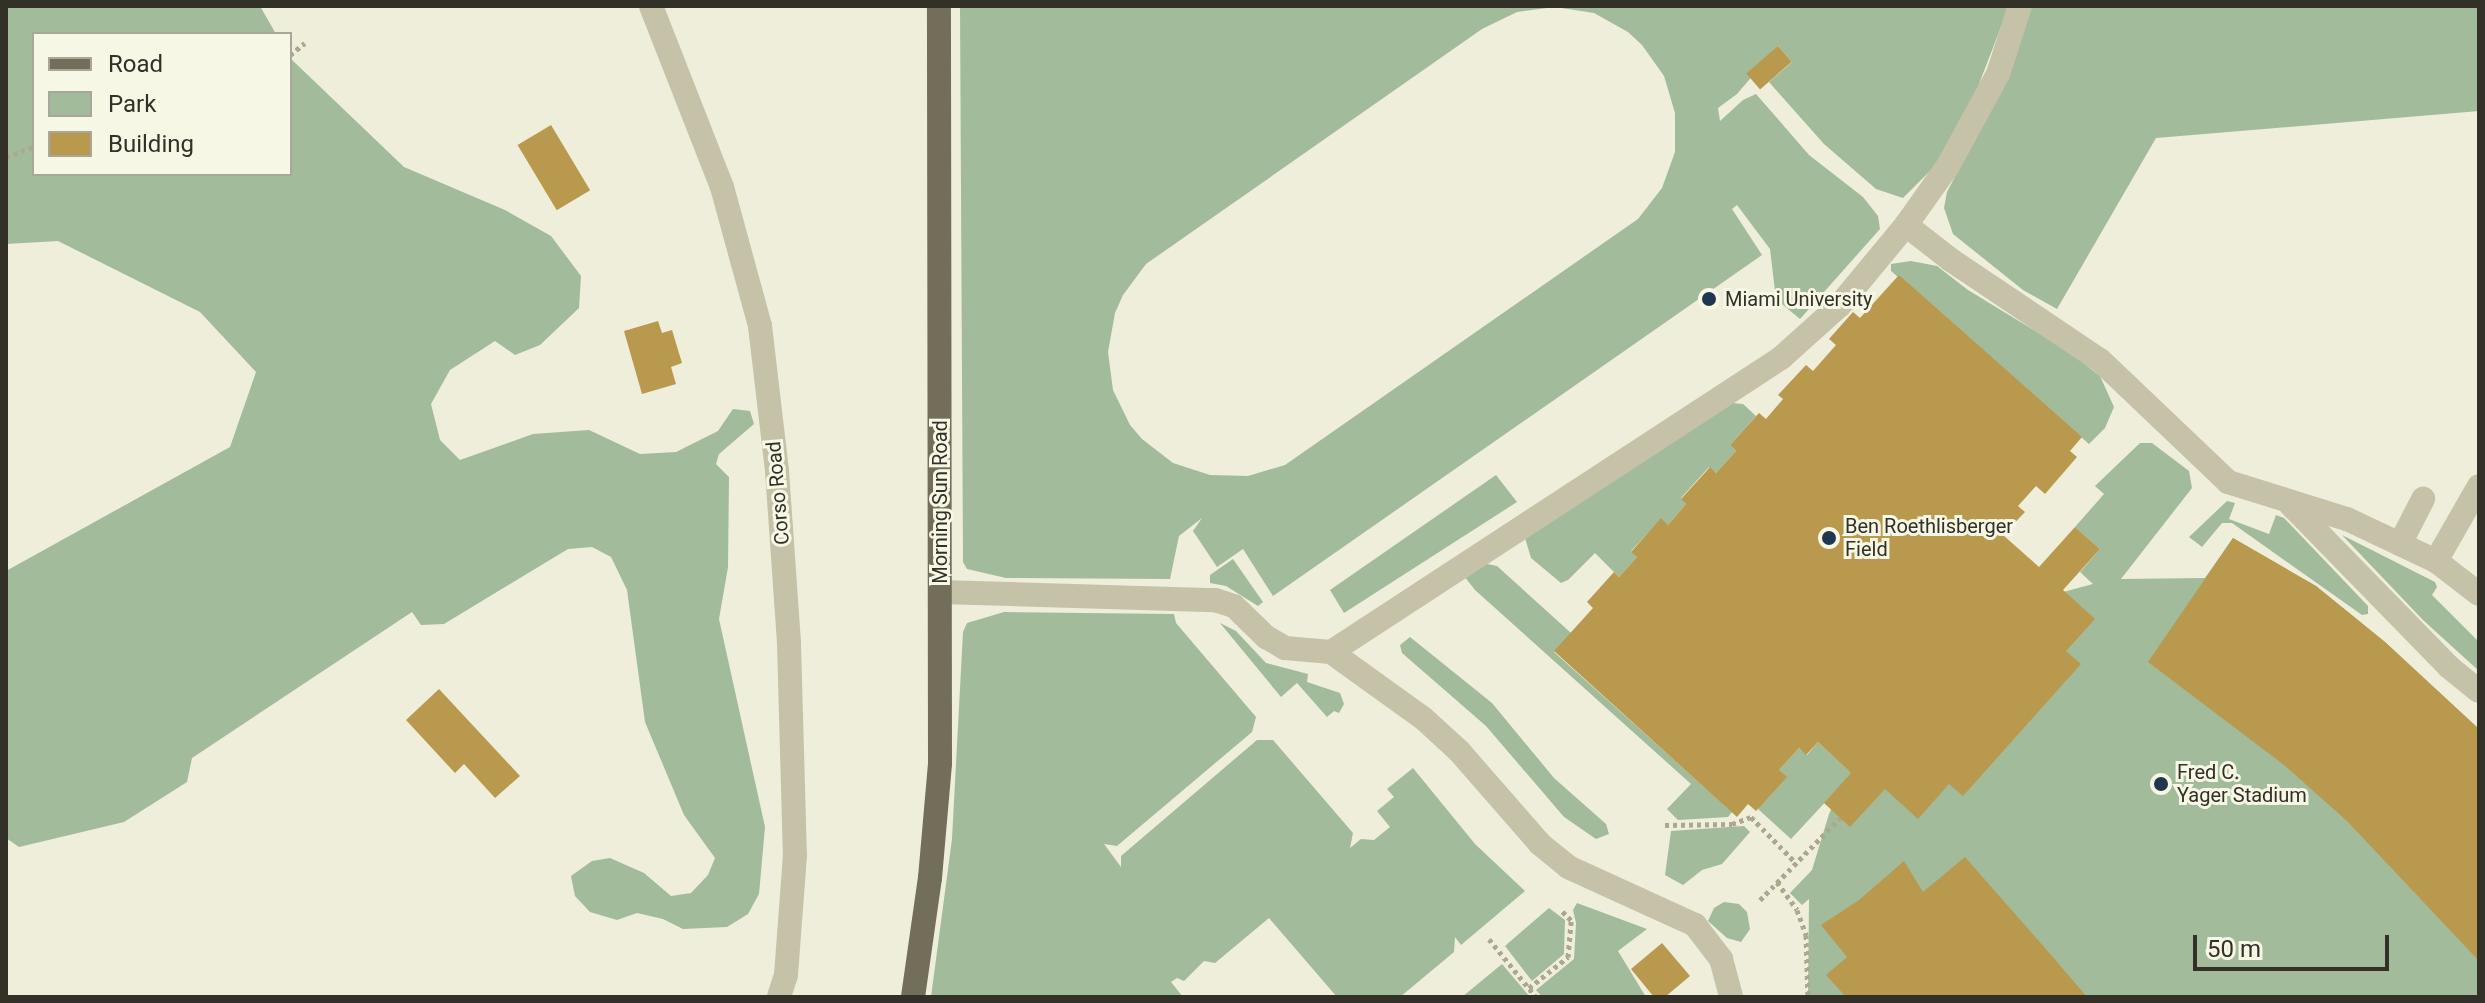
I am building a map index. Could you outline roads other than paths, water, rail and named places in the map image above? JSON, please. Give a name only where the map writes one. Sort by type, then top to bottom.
[{"type":"main road","name":"Morning Sun Road","points":[[913,997],[930,878],[940,763],[939,6]]},
{"type":"street","name":"Corso Road","points":[[651,6],[722,187],[760,326],[777,471],[789,644],[794,795],[795,855],[786,975],[779,997]]},
{"type":"street","points":[[1331,652],[1781,358],[1839,306],[1906,225],[1948,166],[1998,74],[2020,6]]},
{"type":"street","points":[[1906,225],[1951,260],[2100,360],[2228,482],[2347,519],[2436,561],[2479,594]]},
{"type":"street","points":[[2436,561],[2479,486]]},
{"type":"street","points":[[2400,544],[2423,499]]},
{"type":"street","points":[[2289,503],[2449,667],[2479,691]]},
{"type":"street","points":[[940,592],[1215,600],[1234,606],[1266,637],[1285,648],[1331,652],[1432,726],[1459,751],[1540,844],[1568,867],[1695,925],[1721,959],[1731,997]]},
{"type":"place","name":"Miami University","points":[[1709,299]]},
{"type":"place","name":"Ben Roethlisberger Field","points":[[1829,538]]},
{"type":"place","name":"Fred C. Yager Stadium","points":[[2161,784]]}]
